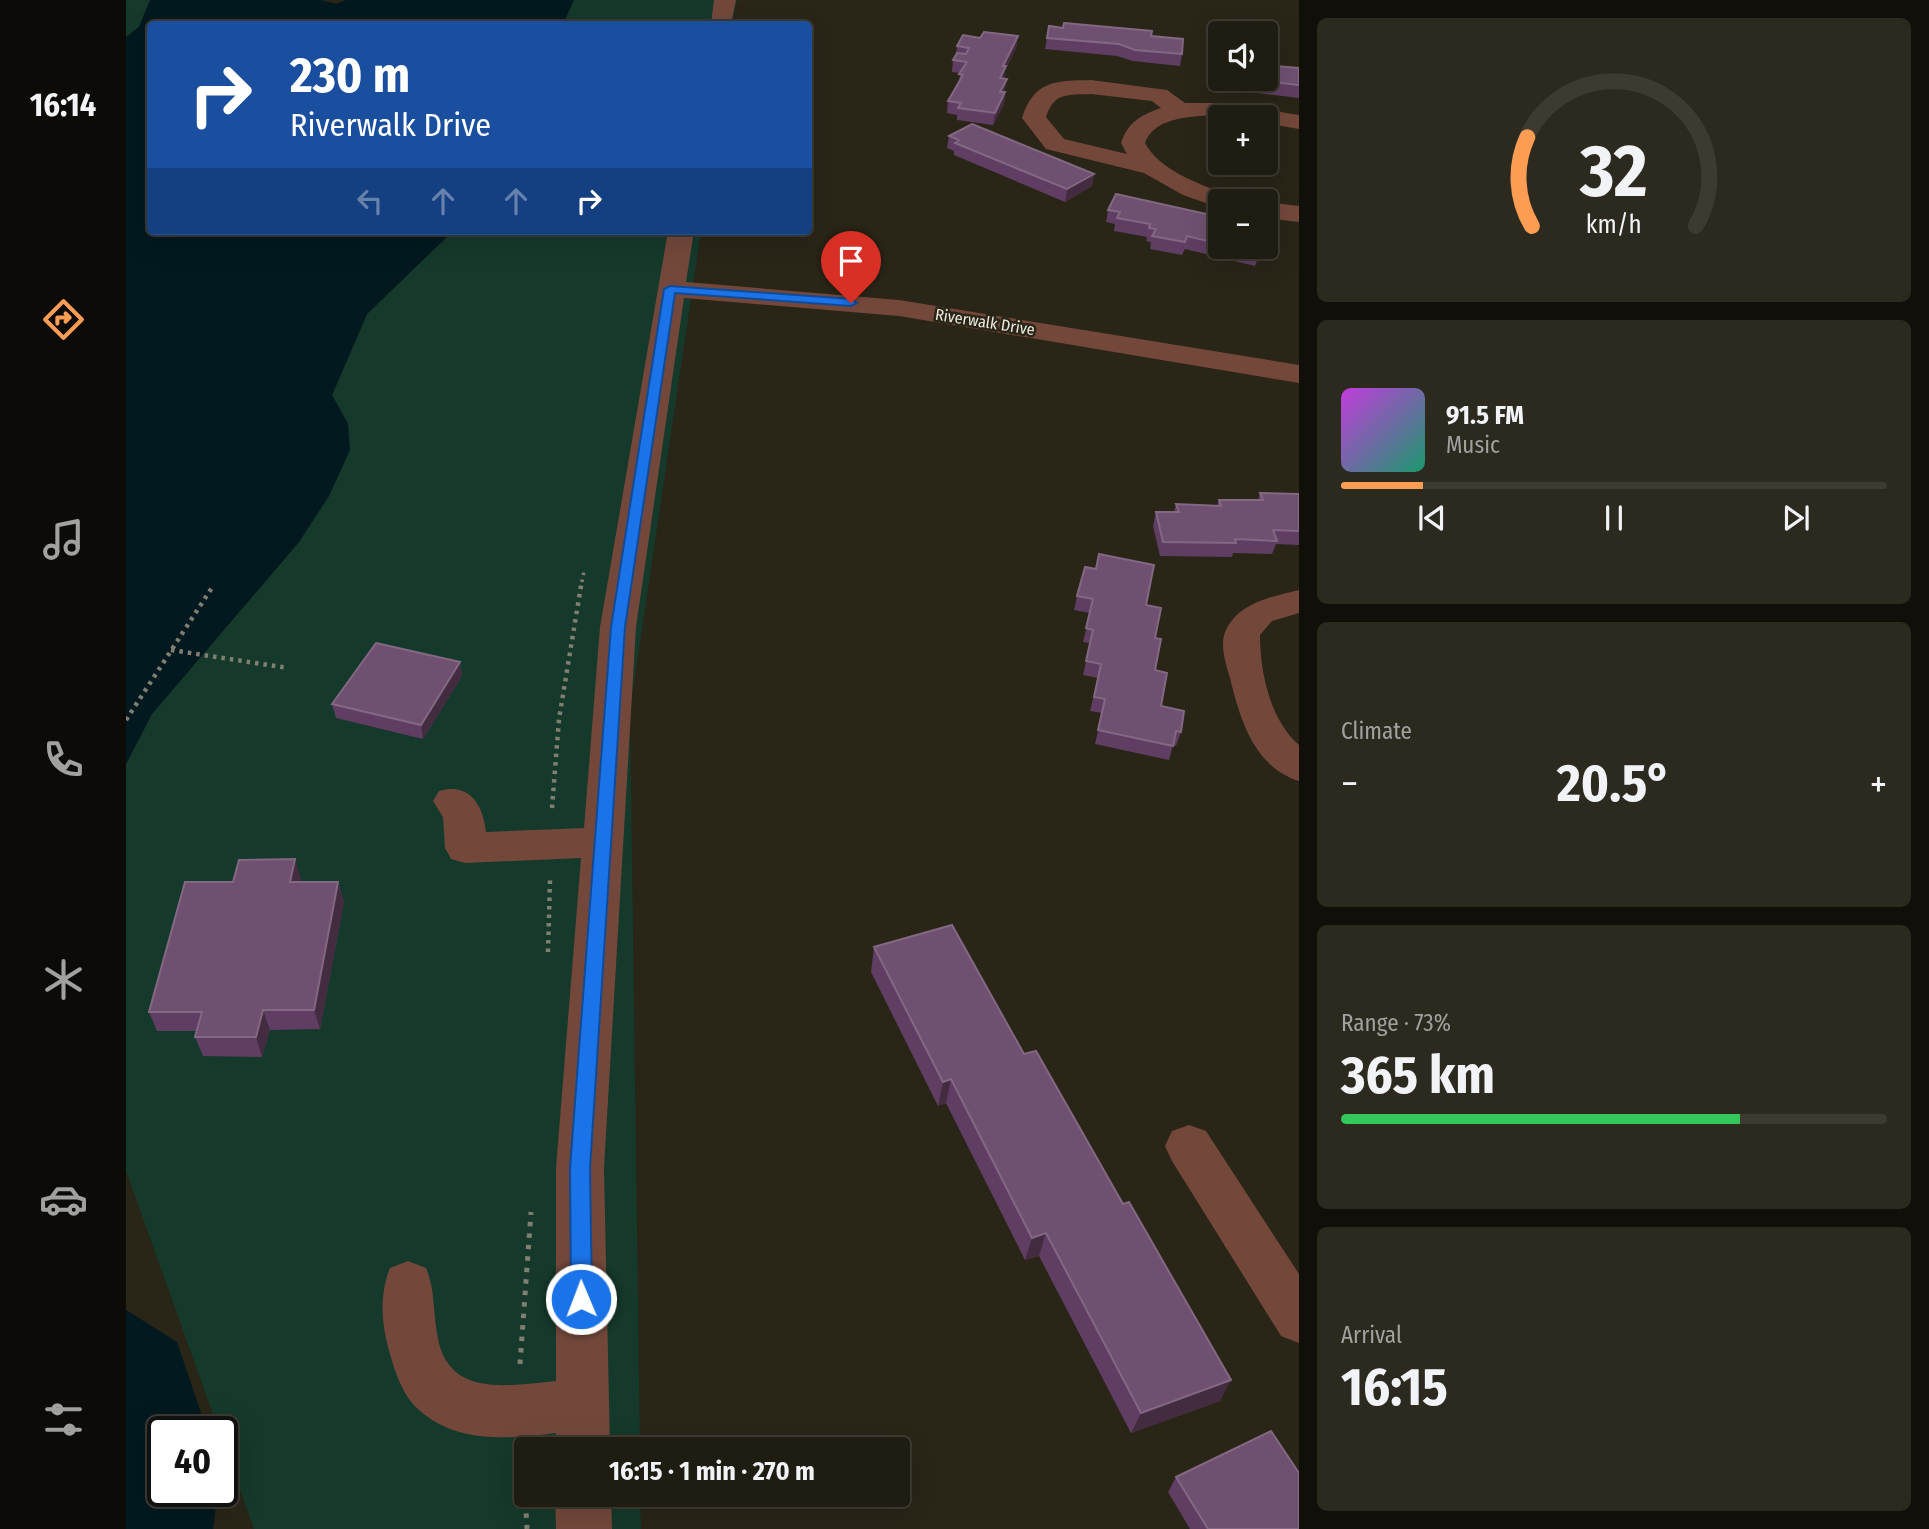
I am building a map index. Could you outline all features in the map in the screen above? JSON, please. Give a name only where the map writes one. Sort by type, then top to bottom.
[{"type":"street","points":[[722,21],[725,0]]},
{"type":"street","points":[[1150,167],[1055,144],[1034,118],[1039,102],[1059,88],[1091,87],[1159,95],[1181,111]]},
{"type":"street","points":[[1208,196],[1184,188],[1150,167],[1138,154],[1136,134],[1143,125],[1181,111],[1220,110],[1299,122]]},
{"type":"street","points":[[1278,212],[1299,214]]},
{"type":"street","points":[[408,1285],[412,1339],[418,1363],[440,1396],[455,1406],[583,1426],[580,1168],[618,627],[680,235]]},
{"type":"street","name":"Riverwalk Drive","points":[[670,289],[899,308],[1299,374]]},
{"type":"street","points":[[1299,601],[1260,613],[1242,633],[1242,657],[1260,723],[1272,743],[1299,767]]},
{"type":"street","points":[[453,801],[464,817],[467,834],[465,848],[602,842]]},
{"type":"street","points":[[1189,1146],[1299,1319]]},
{"type":"street","points":[[583,1507],[583,1529]]},
{"type":"path","points":[[126,720],[213,586]]},
{"type":"path","points":[[171,650],[288,668]]},
{"type":"green space","points":[[126,0],[150,0],[139,27],[126,37]]},
{"type":"green space","points":[[574,0],[737,0],[733,21],[564,21]]},
{"type":"green space","points":[[449,235],[700,235],[630,710],[640,1437],[514,1437],[514,1507],[640,1507],[641,1529],[254,1529],[238,1484],[238,1416],[214,1416],[126,1171],[126,764],[152,714],[299,542],[348,424],[332,395],[367,314]]},
{"type":"water","points":[[150,0],[321,0],[336,4],[346,0],[574,0],[564,21],[147,21],[147,235],[449,235],[367,314],[332,395],[348,424],[350,450],[329,496],[299,542],[152,714],[126,764],[126,37],[139,27]]},
{"type":"water","points":[[126,1310],[177,1342],[202,1416],[147,1416],[147,1507],[216,1507],[213,1529],[126,1529]]},
{"type":"building","points":[[1064,23],[1152,31],[1151,36],[1183,39],[1182,54],[1135,50],[1119,44],[1047,38],[1049,26],[1063,28]]},
{"type":"building","points":[[984,32],[1018,36],[1003,66],[1006,66],[1000,78],[1007,79],[1000,92],[1005,92],[995,113],[958,108],[961,103],[948,101],[967,62],[953,60],[957,53],[966,54],[969,48],[957,46],[963,35],[980,38]]},
{"type":"building","points":[[1278,66],[1299,68],[1299,85],[1278,83]]},
{"type":"building","points":[[972,124],[1094,174],[1067,189],[955,143],[959,140],[949,136]]},
{"type":"building","points":[[1116,194],[1208,214],[1208,241],[1187,236],[1185,242],[1152,236],[1156,229],[1149,228],[1150,224],[1117,218],[1120,212],[1108,210]]},
{"type":"building","points":[[1260,493],[1299,494],[1299,531],[1273,530],[1277,541],[1235,539],[1236,543],[1163,542],[1156,512],[1179,512],[1176,504],[1221,506],[1219,500],[1263,500]]},
{"type":"building","points":[[1099,554],[1154,565],[1146,605],[1161,608],[1155,638],[1161,639],[1155,670],[1167,673],[1161,706],[1184,711],[1181,732],[1176,731],[1173,746],[1098,730],[1105,699],[1094,697],[1101,664],[1086,661],[1093,630],[1086,628],[1093,599],[1077,596],[1085,567],[1096,569]]},
{"type":"building","points":[[376,643],[460,662],[421,725],[332,704]]},
{"type":"building","points":[[295,859],[290,882],[338,882],[314,1010],[263,1010],[256,1037],[195,1037],[202,1012],[149,1012],[185,882],[233,882],[239,860]]},
{"type":"building","points":[[952,925],[1024,1054],[1036,1051],[1123,1204],[1129,1202],[1231,1380],[1141,1413],[1046,1233],[1032,1238],[951,1079],[943,1082],[874,947]]},
{"type":"building","points":[[1271,1431],[1299,1473],[1299,1529],[1208,1529],[1176,1477]]},
{"type":"route","points":[[581,1299],[580,1168],[618,627],[670,289],[851,303]]}]
